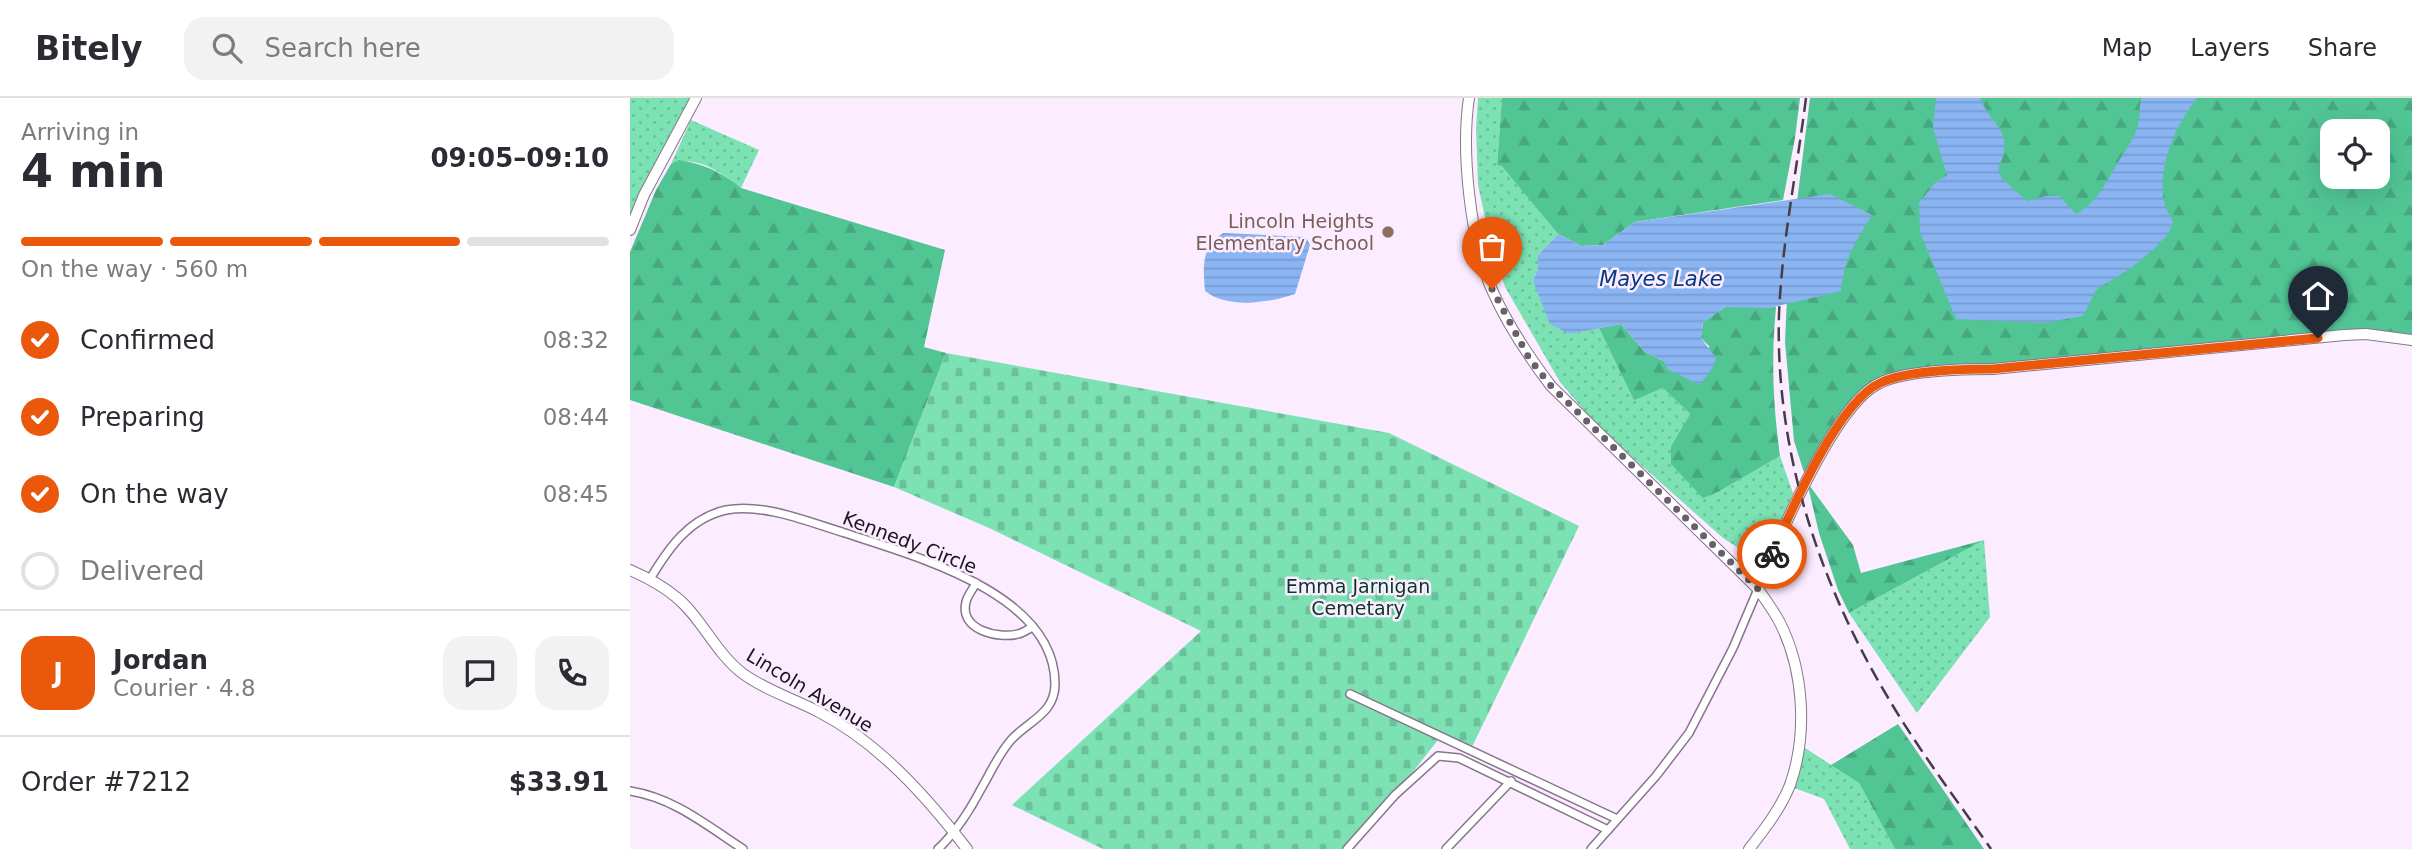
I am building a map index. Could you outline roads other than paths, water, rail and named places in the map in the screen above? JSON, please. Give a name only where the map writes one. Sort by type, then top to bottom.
[{"type":"street","points":[[630,230],[644,195],[696,98]]},
{"type":"street","points":[[1469,98],[1466,120],[1469,193],[1479,247],[1492,289],[1529,358],[1551,386],[1758,589],[1779,621],[1791,653],[1800,686],[1799,744],[1789,786],[1766,827],[1749,849]]},
{"type":"street","points":[[1591,849],[1656,776],[1689,733],[1733,648],[1786,523],[1832,436],[1856,401],[1869,389],[1886,380],[1968,369],[1993,369],[2344,335],[2367,334],[2412,340]]},
{"type":"street","name":"Kennedy Circle","points":[[650,579],[668,549],[698,521],[726,510],[757,509],[795,517],[956,572],[1002,600],[1033,627],[1047,645],[1054,668],[1055,688],[1048,709],[1013,738],[997,759],[955,833],[938,849]]},
{"type":"street","name":"Lincoln Avenue","points":[[630,570],[650,579],[678,598],[724,657],[744,674],[820,712],[876,751],[906,777],[967,849]]},
{"type":"street","points":[[976,583],[965,603],[966,617],[970,623],[982,631],[997,635],[1018,634],[1033,627]]},
{"type":"street","points":[[1350,694],[1617,819]]},
{"type":"street","points":[[1347,849],[1395,795],[1438,756],[1459,758],[1608,830]]},
{"type":"street","points":[[1446,849],[1511,781]]},
{"type":"street","points":[[630,791],[652,795],[685,811],[743,849]]},
{"type":"water","points":[[1936,98],[1980,98],[2004,138],[2003,157],[1998,170],[2002,179],[2027,201],[2059,196],[2076,214],[2097,197],[2130,143],[2139,122],[2142,98],[2197,98],[2175,133],[2163,175],[2164,202],[2173,222],[2168,234],[2132,267],[2096,290],[2083,316],[2044,323],[1956,319],[1920,232],[1919,203],[1935,183],[1947,175],[1933,128]]},
{"type":"water","name":"Mayes Lake","points":[[1830,194],[1872,215],[1848,260],[1841,291],[1770,308],[1725,307],[1703,322],[1701,338],[1716,358],[1700,385],[1667,369],[1664,361],[1645,352],[1621,324],[1570,334],[1550,324],[1533,281],[1538,268],[1538,255],[1558,234],[1581,246],[1603,245],[1635,222]]},
{"type":"water","points":[[1223,233],[1306,237],[1310,245],[1295,294],[1249,303],[1214,297],[1205,291],[1204,266],[1207,251]]},
{"type":"railway","points":[[1806,98],[1786,233],[1779,314],[1784,414],[1793,464],[1821,560],[1862,652],[1911,735],[1991,849]]},
{"type":"place","name":"Lincoln Heights Elementary School","points":[[1388,232]]},
{"type":"park label","name":"Emma Jarnigan Cemetary","points":[[1358,597]]}]
